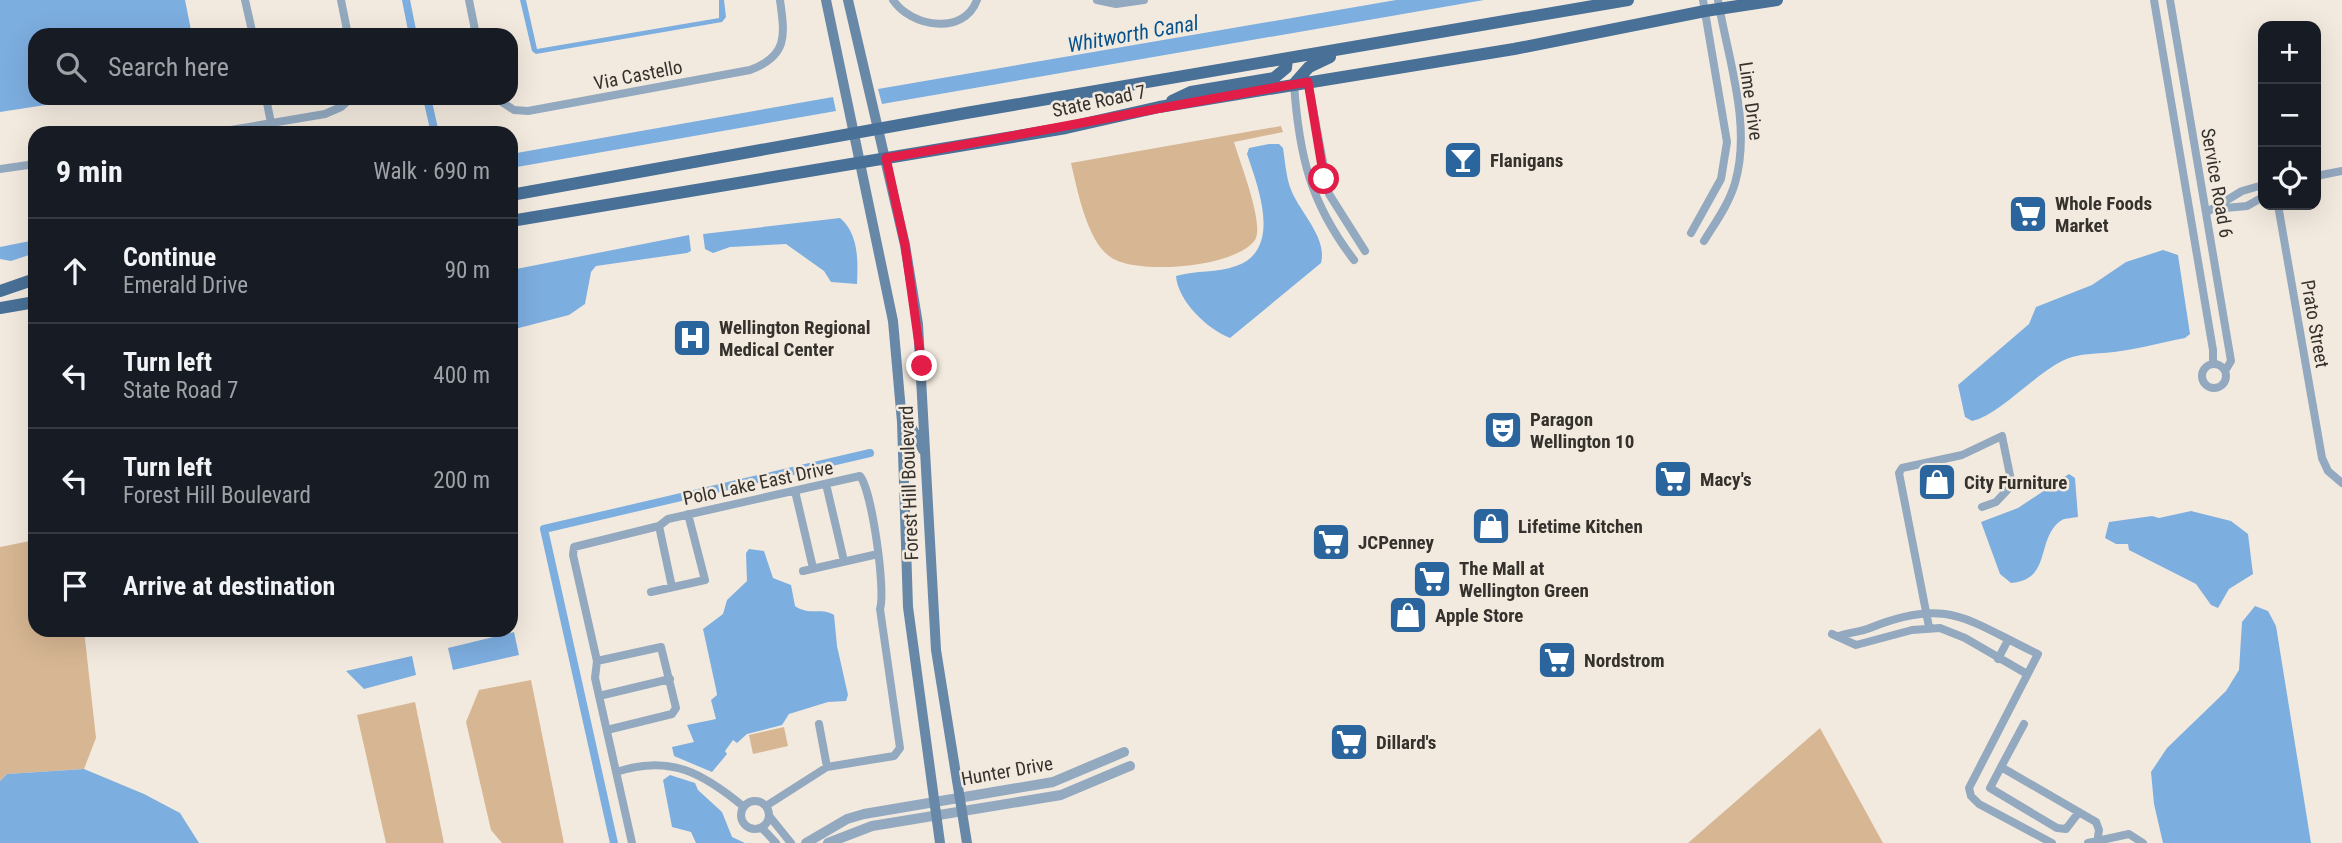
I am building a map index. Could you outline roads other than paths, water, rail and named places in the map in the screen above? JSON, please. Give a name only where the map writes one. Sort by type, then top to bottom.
[{"type":"main road","name":"Forest Hill Boulevard","points":[[826,0],[893,321],[902,422],[908,607],[940,843]]},
{"type":"main road","name":"Forest Hill Boulevard","points":[[848,0],[886,158],[918,324],[936,650],[967,843]]},
{"type":"main road","name":"State Road 7","points":[[518,194],[855,132],[1628,0]]},
{"type":"main road","name":"State Road 7","points":[[518,220],[1066,128],[1159,107],[1514,49],[1704,5],[1777,0]]},
{"type":"main road","points":[[1294,84],[1308,67],[1363,46]]},
{"type":"main road","points":[[1159,107],[1191,92],[1274,78],[1286,68],[1287,59]]},
{"type":"main road","points":[[0,285],[28,280]]},
{"type":"main road","points":[[0,291],[28,281]]},
{"type":"main road","points":[[0,308],[28,303]]},
{"type":"main road","points":[[902,422],[911,426],[925,453]]},
{"type":"street","points":[[245,0],[251,28]]},
{"type":"street","points":[[341,0],[347,28]]},
{"type":"street","points":[[469,0],[475,28]]},
{"type":"street","name":"Via Castello","points":[[511,105],[528,111],[750,70],[765,64],[776,55],[782,43],[784,29],[780,0]]},
{"type":"street","points":[[893,0],[906,12],[939,25],[962,19],[976,3]]},
{"type":"street","points":[[1097,0],[1116,4],[1144,0]]},
{"type":"street","name":"Service Road 6","points":[[2154,0],[2212,340],[2213,364]]},
{"type":"street","name":"Service Road 6","points":[[2170,0],[2210,210],[2231,361],[2225,371]]},
{"type":"street","name":"Lime Drive","points":[[1704,241],[1734,185],[1742,155],[1738,110],[1719,4]]},
{"type":"street","name":"Lime Drive","points":[[1691,233],[1721,179],[1727,142],[1704,5]]},
{"type":"street","points":[[1308,82],[1329,194],[1365,251]]},
{"type":"street","points":[[1294,84],[1310,184],[1325,220],[1354,260]]},
{"type":"street","points":[[267,105],[271,123]]},
{"type":"street","points":[[254,126],[326,114],[343,105]]},
{"type":"street","points":[[0,169],[28,165]]},
{"type":"street","points":[[2321,175],[2342,171]]},
{"type":"street","points":[[2210,210],[2242,191],[2258,186]]},
{"type":"street","points":[[2210,210],[2247,206],[2258,200]]},
{"type":"street","name":"Prato Street","points":[[2279,210],[2322,458],[2328,471],[2342,483]]},
{"type":"street","points":[[2213,364],[2225,371],[2224,383],[2211,388],[2204,382],[2203,373],[2213,364]]},
{"type":"street","points":[[1929,627],[1899,473],[1902,468],[1962,455],[2002,436],[2012,485],[1996,502],[1982,507]]},
{"type":"street","name":"Polo Lake East Drive","points":[[632,843],[595,678],[597,661],[573,555],[574,547],[659,526],[668,519],[688,514],[860,476],[864,481],[878,554],[884,597],[880,609],[900,748],[894,756],[827,767],[766,806]]},
{"type":"street","points":[[826,484],[844,561]]},
{"type":"street","points":[[795,491],[813,568]]},
{"type":"street","points":[[651,592],[705,580],[688,514]]},
{"type":"street","points":[[659,526],[672,587]]},
{"type":"street","points":[[803,571],[878,554]]},
{"type":"street","points":[[2026,674],[1952,631],[1929,627],[1856,645],[1836,635],[1928,611],[1957,616],[2038,654],[1969,788],[1971,796],[1979,804],[2035,839],[2052,843]]},
{"type":"street","points":[[1976,645],[1986,628]]},
{"type":"street","points":[[1998,659],[2008,640]]},
{"type":"street","points":[[597,661],[661,648],[676,708],[671,714],[607,730]]},
{"type":"street","points":[[599,695],[670,679]]},
{"type":"street","points":[[819,724],[827,767]]},
{"type":"street","points":[[2024,724],[1990,788],[2057,828],[2066,828],[2079,812]]},
{"type":"street","name":"Hunter Drive","points":[[806,843],[847,819],[1053,782],[1124,752]]},
{"type":"street","points":[[616,772],[653,765],[681,768],[708,778],[744,807]]},
{"type":"street","name":"Hunter Drive","points":[[828,843],[872,826],[1062,795],[1130,766]]},
{"type":"street","points":[[2001,767],[2096,822],[2099,830],[2097,843]]},
{"type":"street","points":[[770,817],[762,828],[753,830],[745,825],[741,816],[744,807],[755,801],[766,806],[770,817],[791,843]]},
{"type":"street","points":[[762,828],[776,843]]},
{"type":"street","points":[[2088,843],[2129,834],[2143,843]]},
{"type":"water","points":[[0,0],[185,0],[191,28],[28,28],[28,105],[46,105],[0,112]]},
{"type":"water","points":[[520,0],[526,0],[537,49],[719,18],[719,0],[724,0],[726,17],[722,22],[536,54],[532,51]]},
{"type":"water","points":[[1396,0],[1484,0],[882,104],[878,89]]},
{"type":"water","points":[[833,97],[836,111],[518,167],[518,153]]},
{"type":"water","points":[[1279,144],[1283,148],[1290,187],[1316,234],[1322,253],[1321,263],[1230,338],[1212,328],[1195,313],[1182,295],[1176,276],[1236,266],[1250,258],[1259,246],[1263,232],[1261,200],[1247,154],[1249,148]]},
{"type":"water","points":[[840,218],[854,240],[857,284],[831,282],[824,271],[786,244],[730,247],[713,253],[705,249],[703,234]]},
{"type":"water","points":[[689,235],[691,251],[687,253],[596,266],[591,272],[585,304],[569,315],[518,328],[518,269]]},
{"type":"water","points":[[28,241],[28,255],[11,261],[0,259],[0,247]]},
{"type":"water","points":[[2163,250],[2178,255],[2190,334],[2185,338],[2134,349],[2067,359],[2051,367],[2005,404],[1982,418],[1972,421],[1965,417],[1958,385],[2029,324],[2036,307],[2092,285],[2126,262]]},
{"type":"water","points":[[2069,474],[2075,478],[2078,517],[2062,520],[2054,527],[2033,574],[2024,580],[2011,583],[2000,574],[1981,522],[2018,508]]},
{"type":"water","points":[[2191,511],[2231,521],[2248,534],[2253,574],[2229,589],[2218,608],[2211,605],[2196,584],[2129,550],[2128,544],[2116,544],[2105,538],[2109,522],[2152,516],[2159,518]]},
{"type":"water","points":[[749,549],[764,551],[773,578],[791,585],[795,606],[834,615],[837,646],[848,695],[846,701],[828,702],[789,714],[782,725],[747,734],[737,743],[733,740],[725,751],[727,754],[712,772],[674,756],[672,747],[694,742],[687,725],[716,719],[711,700],[717,695],[703,629],[723,614],[727,600],[747,581],[746,553]]},
{"type":"water","points":[[2255,606],[2268,611],[2276,626],[2311,843],[2163,843],[2154,804],[2151,772],[2167,748],[2226,691],[2239,670],[2242,622]]},
{"type":"water","points":[[493,637],[515,637],[519,655],[453,670],[448,648]]},
{"type":"water","points":[[412,656],[416,675],[364,689],[346,671]]},
{"type":"water","points":[[84,769],[144,794],[180,813],[199,843],[0,843],[0,781],[7,774]]},
{"type":"water","points":[[670,775],[695,783],[698,790],[722,812],[732,837],[745,843],[696,843],[691,832],[672,827],[663,780]]},
{"type":"waterway","points":[[406,0],[412,28]]},
{"type":"waterway","points":[[429,105],[433,126]]},
{"type":"waterway","points":[[614,843],[544,529],[870,453]]},
{"type":"place","name":"Flanigans","points":[[1463,160]]},
{"type":"place","name":"Whole Foods Market","points":[[2028,214]]},
{"type":"place","name":"Wellington Regional Medical Center","points":[[692,338]]},
{"type":"place","name":"Paragon Wellington 10","points":[[1503,430]]},
{"type":"place","name":"Macy's","points":[[1673,479]]},
{"type":"place","name":"City Furniture","points":[[1937,482]]},
{"type":"place","name":"Lifetime Kitchen","points":[[1491,526]]},
{"type":"place","name":"JCPenney","points":[[1331,542]]},
{"type":"place","name":"The Mall at Wellington Green","points":[[1432,579]]},
{"type":"place","name":"Apple Store","points":[[1408,615]]},
{"type":"place","name":"Nordstrom","points":[[1557,660]]},
{"type":"place","name":"Dillard's","points":[[1349,742]]},
{"type":"water label","name":"Whitworth Canal","points":[[1133,34]]}]
